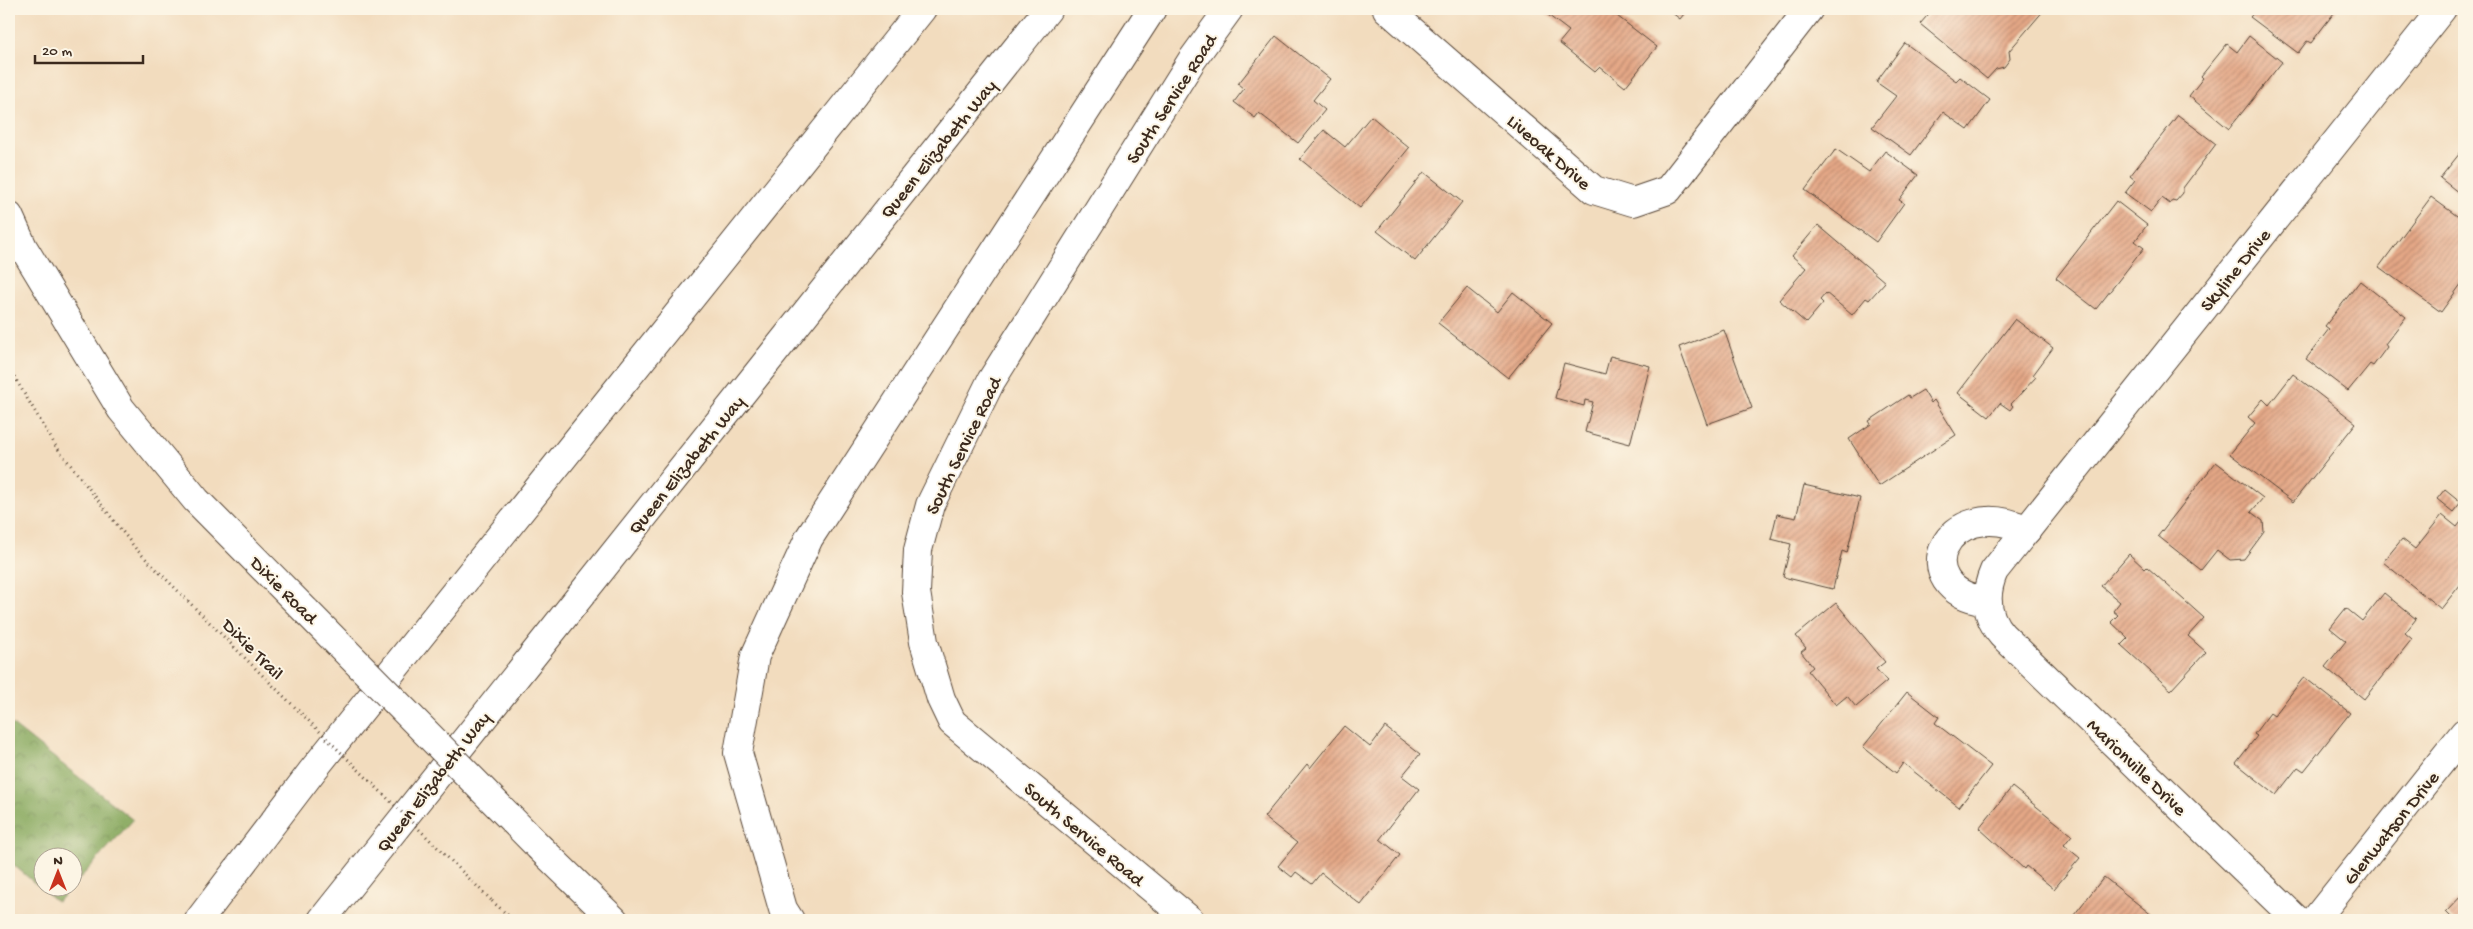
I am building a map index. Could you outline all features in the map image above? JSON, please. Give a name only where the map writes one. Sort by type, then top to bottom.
[{"type":"main road","points":[[199,920],[313,770],[922,9]]},
{"type":"main road","name":"Queen Elizabeth Way","points":[[322,920],[1048,9]]},
{"type":"main road","points":[[790,920],[783,909],[738,753],[754,656],[808,538],[1152,9]]},
{"type":"main road","name":"South Service Road","points":[[1190,920],[952,722],[941,699],[924,642],[916,592],[918,550],[930,505],[990,381],[1192,60],[1229,9]]},
{"type":"main road","name":"Liveoak Drive","points":[[1387,9],[1594,190],[1633,202],[1668,190],[1809,9]]},
{"type":"main road","name":"Skyline Drive","points":[[1987,604],[1988,587],[1994,571],[2442,9]]},
{"type":"main road","name":"Dixie Road","points":[[9,216],[23,247],[121,410],[196,500],[614,920]]},
{"type":"main road","points":[[1987,604],[1963,594],[1949,584],[1941,563],[1942,551],[1946,541],[1964,526],[1993,520],[2010,522],[2027,530]]},
{"type":"main road","name":"Marionville Drive","points":[[1987,604],[1996,629],[2011,645],[2297,920]]},
{"type":"main road","name":"Glenwatson Drive","points":[[2315,920],[2464,733]]},
{"type":"path","name":"Dixie Trail","points":[[9,368],[54,445],[136,549],[513,920]]},
{"type":"green space","points":[[9,722],[133,820],[82,876],[82,846],[32,846],[32,881],[9,861]]},
{"type":"green space","points":[[50,896],[63,896],[57,902]]},
{"type":"building","points":[[1540,9],[1608,9],[1657,47],[1625,87],[1600,67],[1595,72],[1559,43],[1569,31]]},
{"type":"building","points":[[1667,9],[1688,9],[1680,19]]},
{"type":"building","points":[[1933,9],[2045,9],[2009,51],[2010,59],[2004,67],[1996,69],[1987,79],[1920,24]]},
{"type":"building","points":[[2257,9],[2337,9],[2311,43],[2307,41],[2298,53],[2250,17]]},
{"type":"building","points":[[1276,36],[1330,79],[1313,100],[1325,110],[1298,143],[1259,113],[1255,118],[1234,102],[1244,89],[1238,84]]},
{"type":"building","points":[[2249,36],[2282,62],[2229,129],[2189,96],[2203,78],[2201,76],[2227,44],[2237,52]]},
{"type":"building","points":[[1905,43],[1956,81],[1960,77],[1990,100],[1968,130],[1943,112],[1911,155],[1872,127],[1896,96],[1876,82]]},
{"type":"building","points":[[2178,115],[2216,144],[2183,188],[2183,193],[2176,201],[2172,200],[2170,204],[2162,198],[2151,212],[2125,193],[2135,180],[2130,176]]},
{"type":"building","points":[[1371,116],[1409,148],[1360,208],[1300,159],[1324,130],[1345,147]]},
{"type":"building","points":[[2464,148],[2464,197],[2440,178]]},
{"type":"building","points":[[1836,149],[1869,172],[1885,151],[1918,175],[1899,200],[1904,203],[1876,242],[1805,190]]},
{"type":"building","points":[[1424,172],[1462,202],[1415,261],[1377,231]]},
{"type":"building","points":[[2431,197],[2464,221],[2464,280],[2441,312],[2379,267]]},
{"type":"building","points":[[2116,201],[2147,225],[2135,241],[2144,248],[2096,309],[2056,278]]},
{"type":"building","points":[[1818,225],[1885,282],[1869,300],[1866,298],[1852,315],[1826,293],[1820,300],[1823,303],[1806,323],[1779,300],[1806,268],[1792,256]]},
{"type":"building","points":[[2360,281],[2406,317],[2385,344],[2387,347],[2373,366],[2370,364],[2348,391],[2306,359],[2329,329],[2325,326]]},
{"type":"building","points":[[1467,288],[1497,312],[1513,292],[1552,323],[1508,378],[1438,323]]},
{"type":"building","points":[[2015,319],[2053,348],[2033,375],[2036,377],[2011,404],[2013,406],[2010,410],[2000,403],[1989,417],[1958,393]]},
{"type":"building","points":[[1724,330],[1752,408],[1707,424],[1679,347]]},
{"type":"building","points":[[1610,356],[1650,366],[1630,444],[1585,432],[1593,402],[1585,400],[1584,406],[1555,398],[1564,363],[1605,374]]},
{"type":"building","points":[[2293,374],[2356,423],[2293,502],[2230,454],[2255,423],[2248,417],[2263,399],[2269,405]]},
{"type":"building","points":[[1923,390],[1931,403],[1934,400],[1956,435],[1879,486],[1849,439],[1871,424],[1869,421],[1908,395],[1910,398]]},
{"type":"building","points":[[2216,462],[2263,498],[2251,512],[2263,521],[2264,532],[2244,559],[2230,560],[2217,550],[2201,570],[2158,536]]},
{"type":"building","points":[[1804,485],[1860,498],[1847,553],[1842,551],[1833,589],[1783,577],[1791,544],[1771,539],[1777,514],[1796,518]]},
{"type":"building","points":[[2445,489],[2461,502],[2453,512],[2437,499]]},
{"type":"building","points":[[2442,515],[2457,527],[2464,518],[2464,580],[2441,609],[2383,562],[2402,539],[2415,549]]},
{"type":"building","points":[[2129,554],[2145,569],[2147,567],[2204,618],[2188,636],[2206,652],[2171,690],[2121,645],[2128,638],[2111,622],[2118,615],[2113,611],[2120,602],[2101,586]]},
{"type":"building","points":[[2384,593],[2416,619],[2405,633],[2412,639],[2364,699],[2325,667],[2346,641],[2330,628],[2346,608],[2362,621]]},
{"type":"building","points":[[1836,603],[1885,662],[1876,669],[1887,681],[1856,707],[1847,696],[1836,705],[1808,671],[1813,667],[1801,652],[1806,648],[1796,636]]},
{"type":"building","points":[[2304,677],[2350,713],[2304,771],[2298,767],[2276,795],[2236,763],[2257,736],[2254,734],[2270,713],[2274,716]]},
{"type":"building","points":[[1907,692],[1939,717],[1935,723],[1991,766],[1959,807],[1903,763],[1896,773],[1863,747]]},
{"type":"building","points":[[1344,726],[1370,747],[1385,727],[1420,754],[1402,776],[1419,789],[1380,839],[1400,855],[1361,905],[1321,873],[1312,884],[1296,872],[1292,877],[1278,866],[1297,843],[1264,817],[1307,764],[1310,768]]},
{"type":"building","points":[[2012,787],[2072,835],[2064,845],[2080,858],[2054,889],[2026,866],[2024,869],[1979,828]]},
{"type":"building","points":[[2104,877],[2158,920],[2070,920]]},
{"type":"building","points":[[2464,893],[2464,920],[2454,920],[2446,912]]}]
